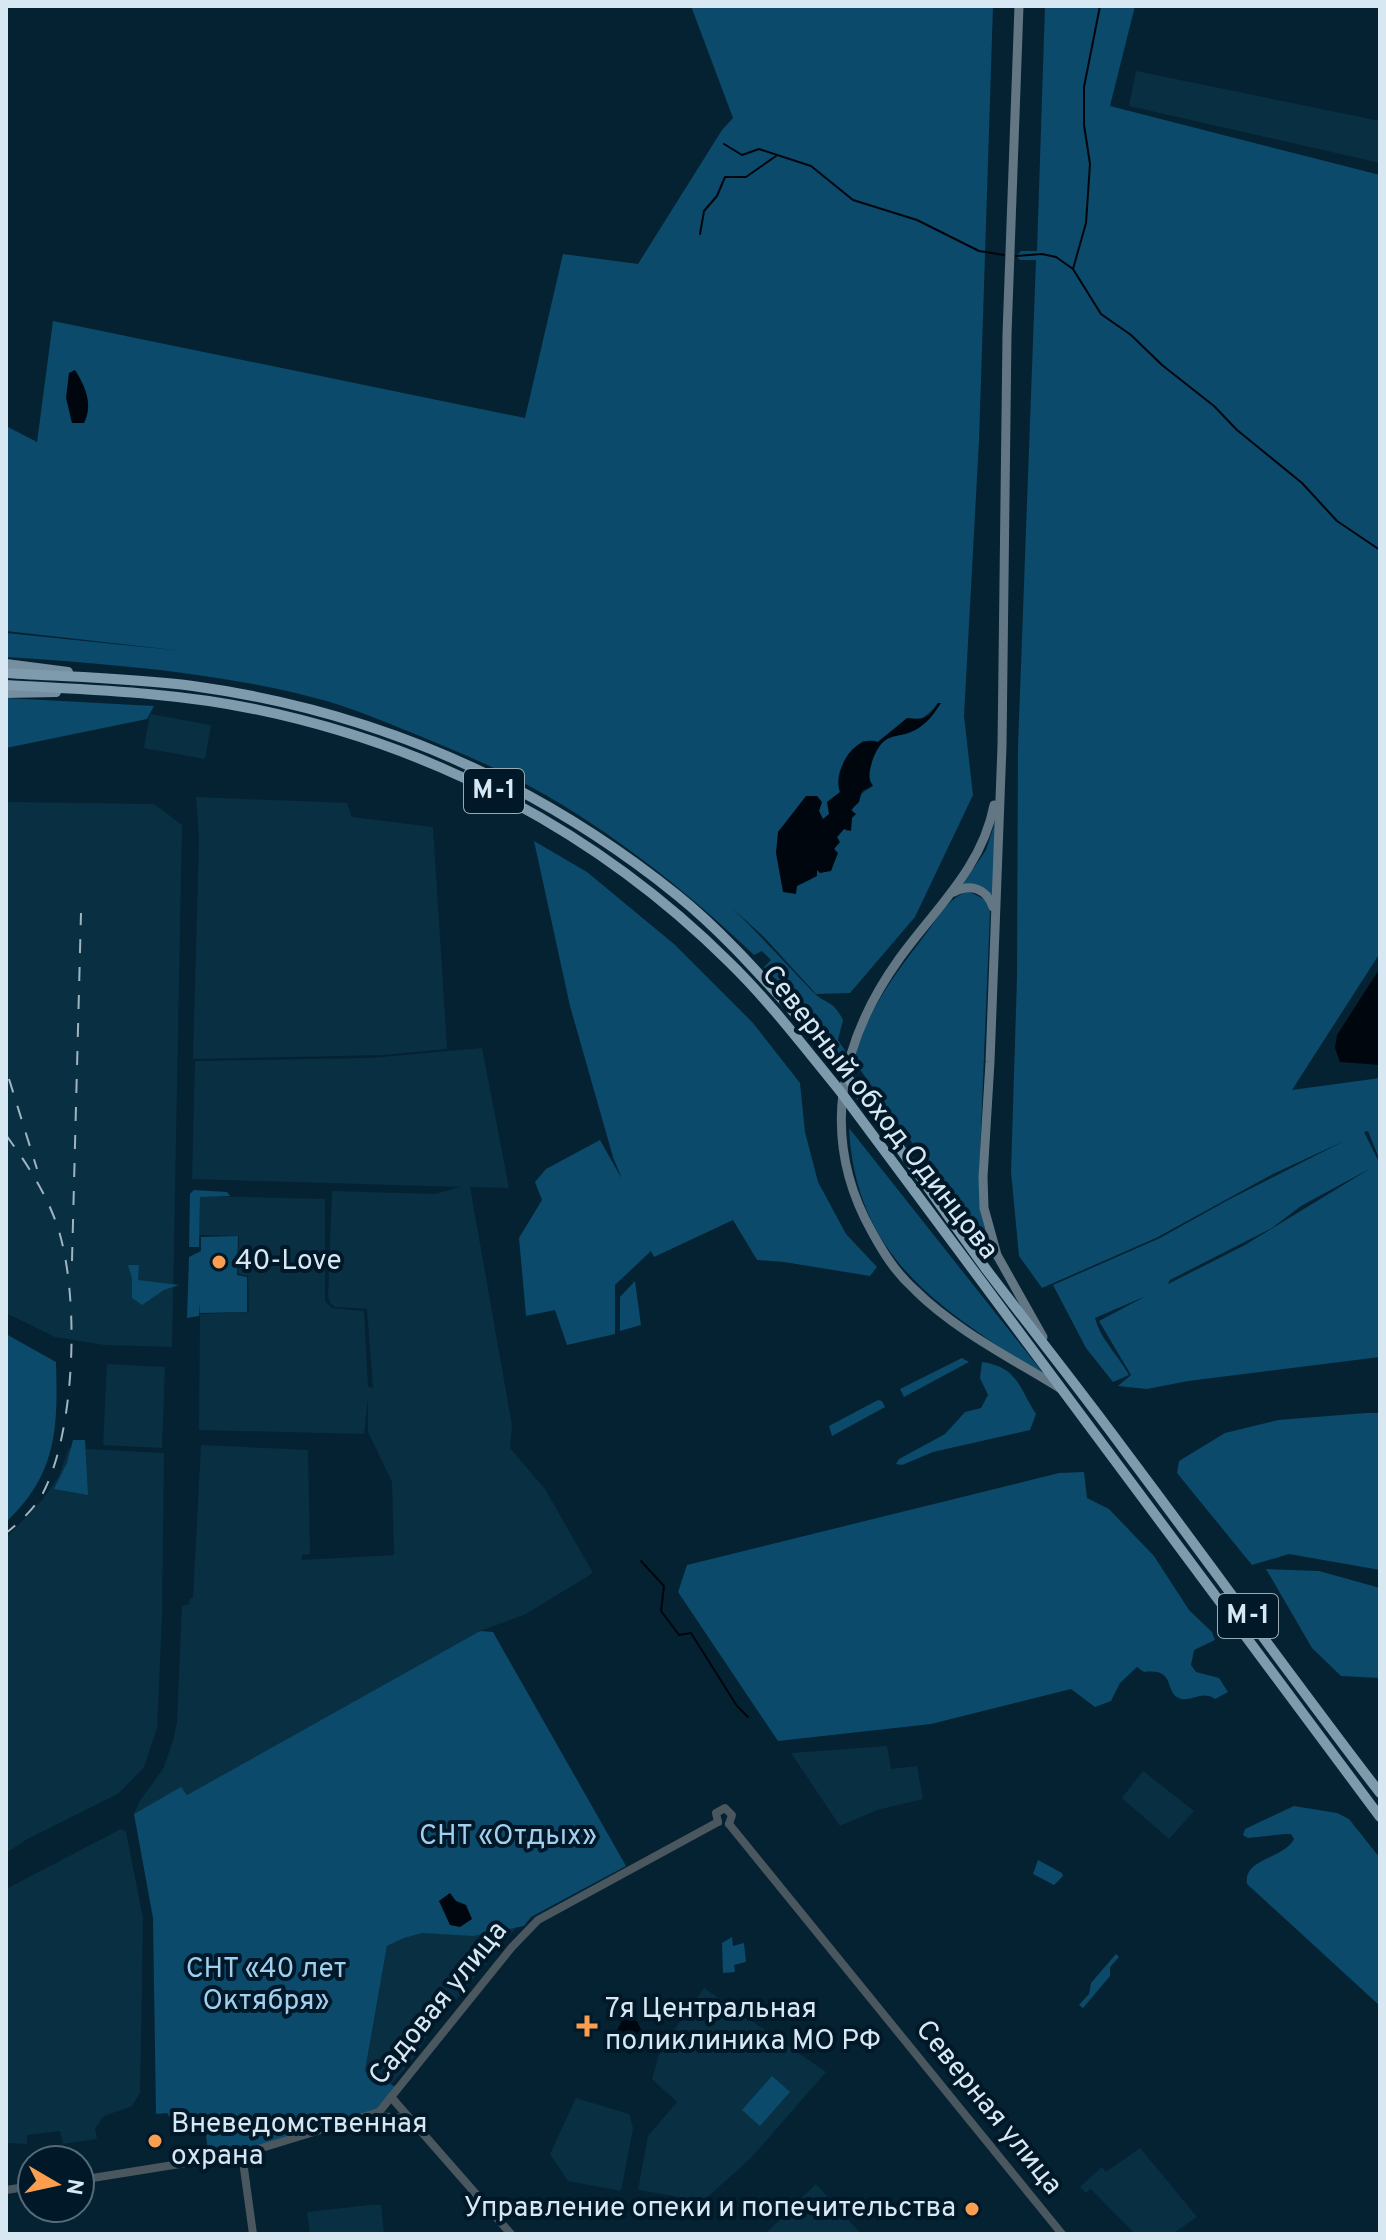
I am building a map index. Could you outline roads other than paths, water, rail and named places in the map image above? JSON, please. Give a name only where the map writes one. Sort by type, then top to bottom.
[{"type":"highway","name":"Северный обход Одинцова","points":[[6,673],[102,677],[196,686],[303,707],[392,734],[507,782],[596,834],[688,905],[742,956],[851,1082],[985,1267],[1380,1793]]},
{"type":"highway","name":"Северный обход Одинцова","points":[[6,685],[169,696],[252,709],[389,746],[535,812],[618,866],[729,962],[781,1018],[840,1091],[1380,1817]]},
{"type":"main road","name":"М-1","points":[[1019,6],[1007,334],[1002,746],[983,1177],[984,1208],[989,1231],[1004,1269],[1057,1360]]},
{"type":"main road","points":[[6,664],[102,677]]},
{"type":"main road","points":[[6,693],[101,691]]},
{"type":"main road","name":"М-1","points":[[1002,746],[988,831],[970,868],[900,958],[872,1000],[848,1058],[840,1116],[846,1166],[858,1207],[890,1264],[926,1301],[1061,1389]]},
{"type":"main road","points":[[947,898],[962,888],[979,889],[991,901],[994,918]]},
{"type":"street","points":[[725,1808],[732,1815],[729,1824],[718,1822],[716,1813],[725,1808]]},
{"type":"street","name":"Садовая улица","points":[[96,2177],[242,2154],[379,2112],[512,1947],[538,1920],[718,1822]]},
{"type":"street","name":"Северная улица","points":[[729,1824],[1062,2234]]},
{"type":"street","points":[[391,2097],[511,2234]]},
{"type":"street","points":[[370,2116],[409,2118]]},
{"type":"street","points":[[242,2154],[253,2234]]},
{"type":"waterway","points":[[1073,269],[1086,223],[1090,164],[1084,125],[1084,87],[1100,6]]},
{"type":"waterway","points":[[724,144],[742,155],[759,149],[811,166],[853,200],[917,220],[979,251],[1004,255]]},
{"type":"waterway","points":[[700,234],[704,211],[717,196],[725,177],[746,177],[776,156]]},
{"type":"waterway","points":[[1016,256],[1042,254],[1056,257],[1073,269],[1101,314],[1131,335],[1162,365],[1214,406],[1237,430],[1302,483],[1337,521],[1380,550]]},
{"type":"waterway","points":[[641,1561],[664,1586],[661,1611],[679,1635],[691,1633],[737,1706],[748,1717]]},
{"type":"railway","points":[[72,1261],[81,913]]},
{"type":"railway","points":[[9,1079],[37,1169]]},
{"type":"railway","points":[[6,1135],[35,1178],[57,1225],[69,1286],[71,1323],[68,1398],[54,1466],[36,1504],[6,1533]]},
{"type":"place","name":"40-Love","points":[[219,1262]]},
{"type":"place","name":"7я Центральная поликлиника МО РФ","points":[[587,2026]]},
{"type":"place","name":"Вневедомственная охрана","points":[[155,2141]]},
{"type":"place","name":"Управление опеки и попечительства","points":[[972,2209]]},
{"type":"park label","name":"СНТ «Отдых»","points":[[508,1837]]},
{"type":"park label","name":"СНТ «40 лет Октября»","points":[[266,1986]]}]
